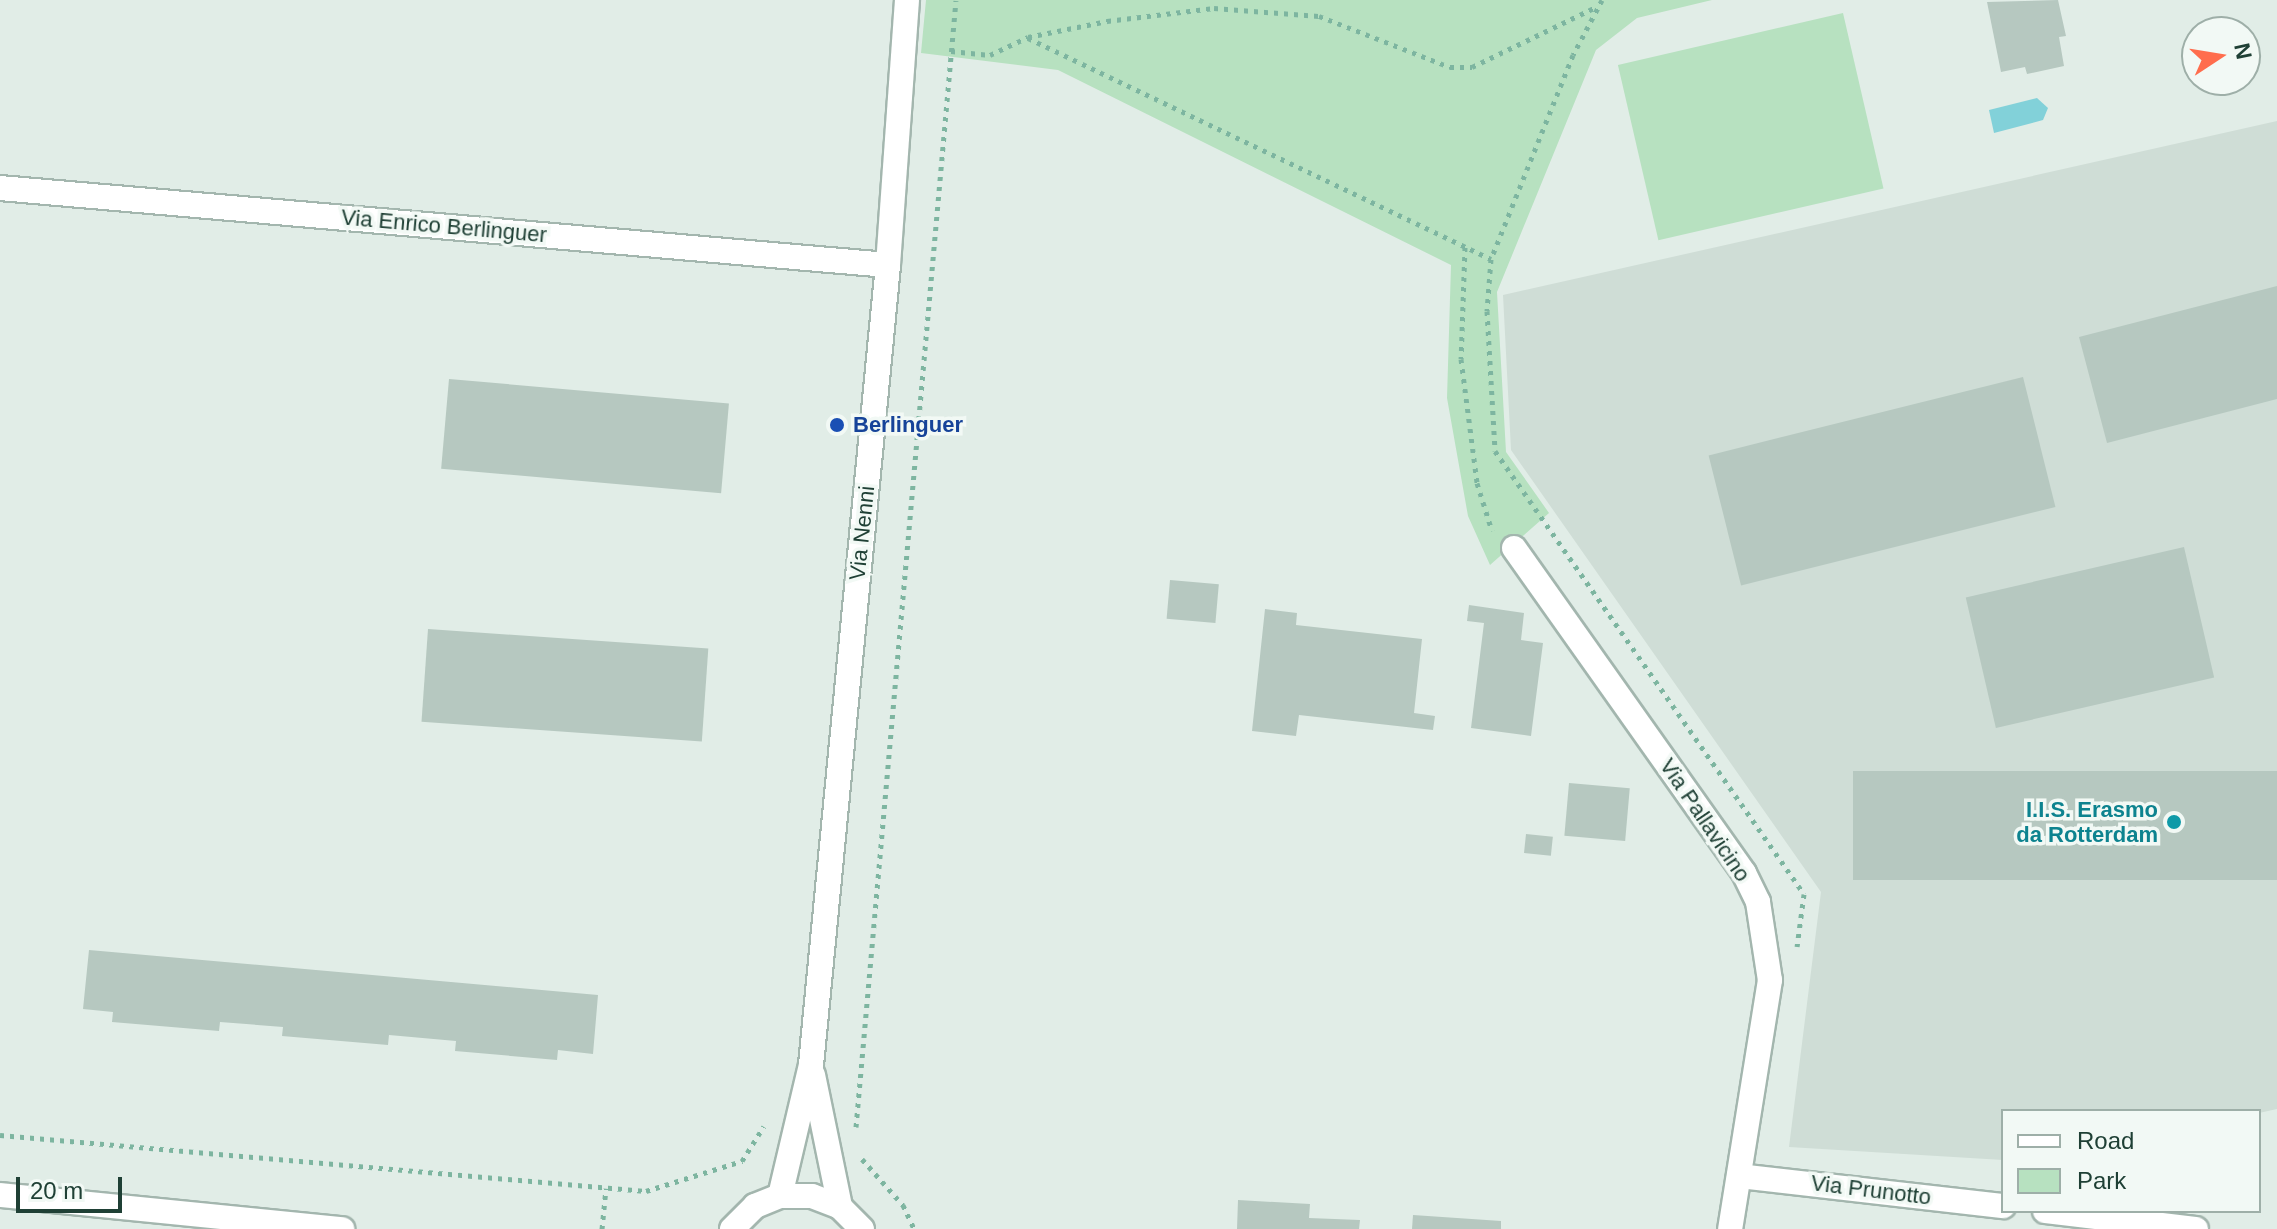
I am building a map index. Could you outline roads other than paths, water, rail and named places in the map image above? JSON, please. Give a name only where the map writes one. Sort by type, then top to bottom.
[{"type":"street","name":"Via Nenni","points":[[780,1196],[811,1065],[888,265],[907,0]]},
{"type":"street","name":"Via Enrico Berlinguer","points":[[0,188],[888,265]]},
{"type":"street","name":"Via Pallavicino","points":[[1514,548],[1744,873],[1758,902],[1770,980],[1730,1229]]},
{"type":"street","name":"Via Nenni","points":[[811,1065],[840,1207]]},
{"type":"street","name":"Via Prunotto","points":[[1739,1176],[2001,1206]]},
{"type":"street","points":[[0,1195],[342,1229]]},
{"type":"street","points":[[732,1229],[755,1206],[780,1196],[812,1196],[840,1207],[862,1229]]},
{"type":"street","points":[[2062,1213],[2196,1229]]},
{"type":"water","points":[[2037,98],[2048,108],[2043,120],[1994,133],[1989,110]]},
{"type":"place","name":"Berlinguer","points":[[837,425]]},
{"type":"place","name":"I.I.S. Erasmo da Rotterdam","points":[[2174,822]]}]
